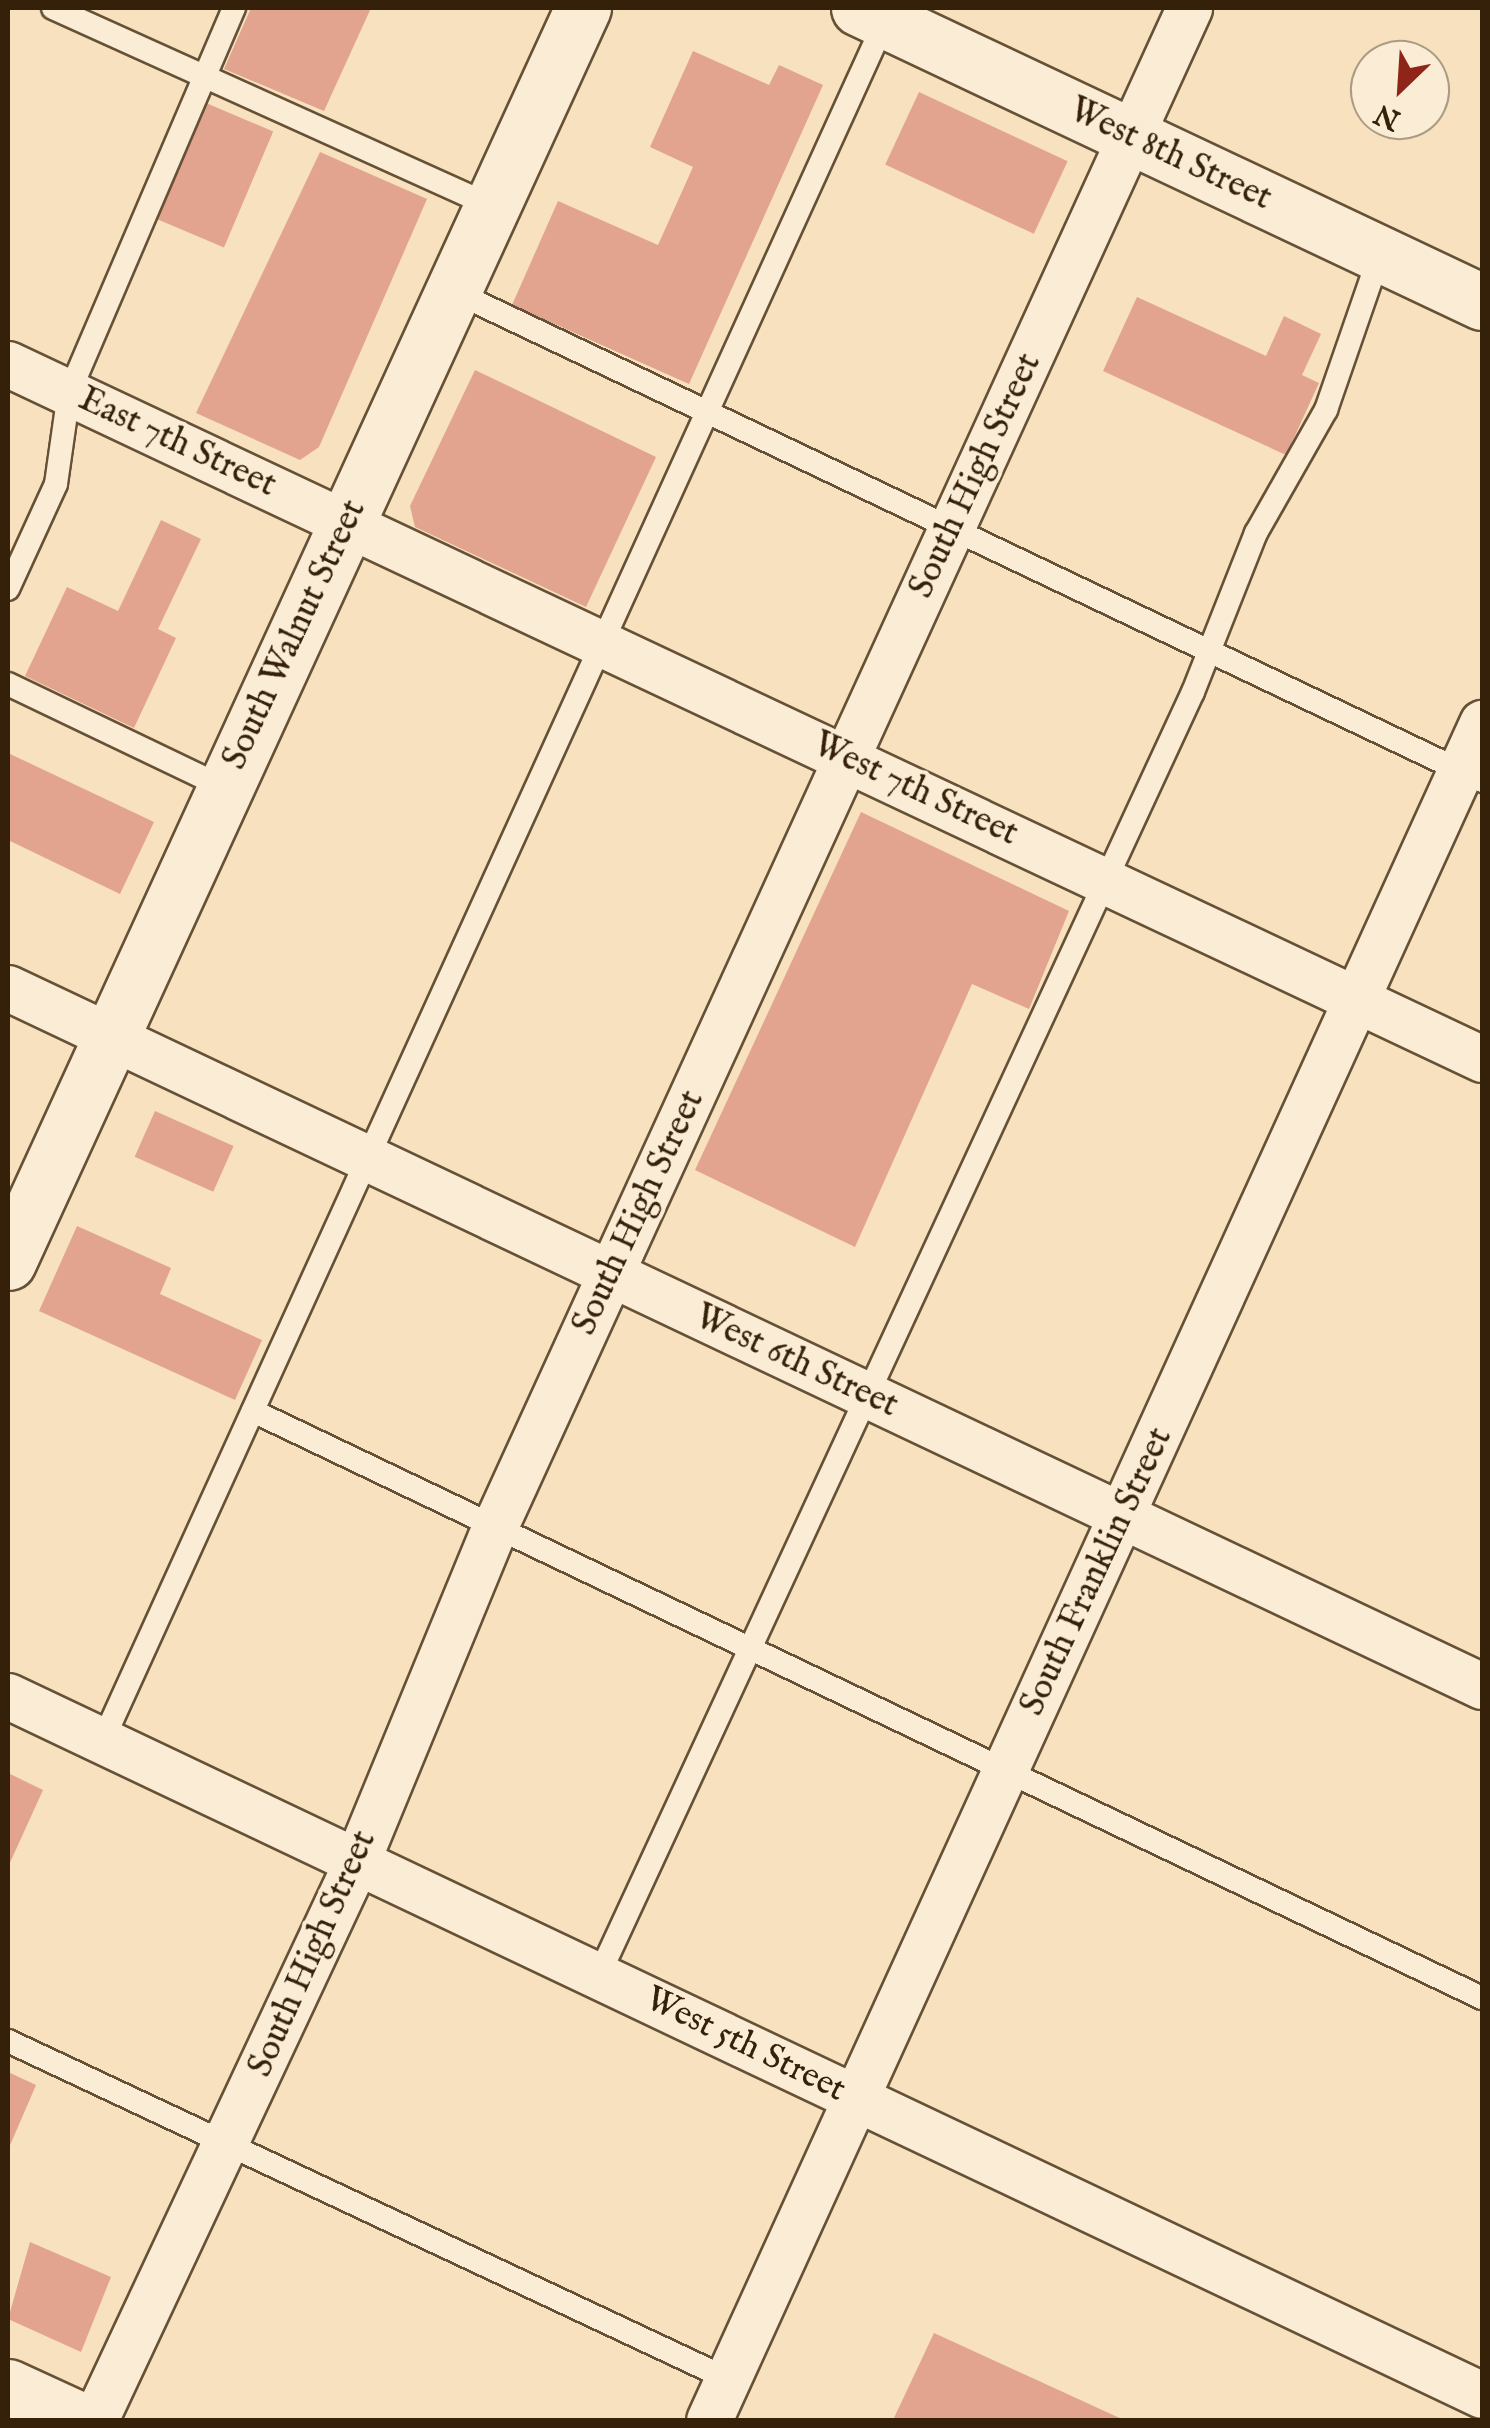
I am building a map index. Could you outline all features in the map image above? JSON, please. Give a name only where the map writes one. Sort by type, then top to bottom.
[{"type":"main road","name":"South Walnut Street","points":[[8,1262],[583,8]]},
{"type":"main road","name":"West 8th Street","points":[[878,12],[1482,302]]},
{"type":"main road","points":[[8,2387],[80,2420]]},
{"type":"street","name":"South High Street","points":[[95,2420],[357,1861],[496,1524],[1190,8]]},
{"type":"street","name":"East 7th Street","points":[[8,364],[346,523]]},
{"type":"street","name":"West 7th Street","points":[[346,523],[1482,1059]]},
{"type":"street","name":"South Franklin Street","points":[[710,2420],[1357,999],[1472,776],[1482,723]]},
{"type":"street","name":"West 6th Street","points":[[8,988],[1482,1686]]},
{"type":"street","name":"West 5th Street","points":[[8,1696],[1482,2395]]},
{"type":"lane","points":[[53,8],[202,80],[492,206]]},
{"type":"lane","points":[[8,588],[56,484],[69,393],[234,8]]},
{"type":"lane","points":[[103,1740],[606,644],[710,412],[878,12]]},
{"type":"lane","points":[[599,1975],[864,1393],[1210,650],[1256,533],[1326,410],[1380,253]]},
{"type":"lane","points":[[452,291],[953,525],[1472,776]]},
{"type":"lane","points":[[8,684],[225,788]]},
{"type":"lane","points":[[253,1410],[1482,1998]]},
{"type":"lane","points":[[8,2041],[226,2147],[728,2379]]},
{"type":"building","points":[[251,8],[371,8],[324,111],[224,69]]},
{"type":"building","points":[[693,51],[769,85],[779,65],[823,85],[689,384],[512,305],[558,201],[658,245],[693,167],[650,147]]},
{"type":"building","points":[[919,92],[1068,161],[1034,234],[885,165]]},
{"type":"building","points":[[206,103],[273,132],[224,248],[157,219]]},
{"type":"building","points":[[320,152],[427,199],[319,447],[300,460],[196,413]]},
{"type":"building","points":[[1137,297],[1266,356],[1284,316],[1321,334],[1302,375],[1319,383],[1286,455],[1103,371]]},
{"type":"building","points":[[475,370],[656,457],[586,607],[415,527],[410,506]]},
{"type":"building","points":[[161,520],[201,539],[158,629],[176,638],[134,728],[25,676],[67,587],[118,611]]},
{"type":"building","points":[[8,753],[154,822],[120,894],[8,840]]},
{"type":"building","points":[[861,812],[1069,911],[1029,1009],[972,984],[855,1247],[695,1170]]},
{"type":"building","points":[[155,1111],[234,1146],[213,1192],[135,1157]]},
{"type":"building","points":[[77,1226],[171,1268],[160,1294],[262,1340],[235,1400],[39,1311]]},
{"type":"building","points":[[8,1773],[43,1790],[8,1867]]},
{"type":"building","points":[[8,2072],[36,2085],[8,2150]]},
{"type":"building","points":[[30,2242],[111,2277],[81,2352],[8,2319]]},
{"type":"building","points":[[934,2333],[1124,2420],[893,2420]]}]
